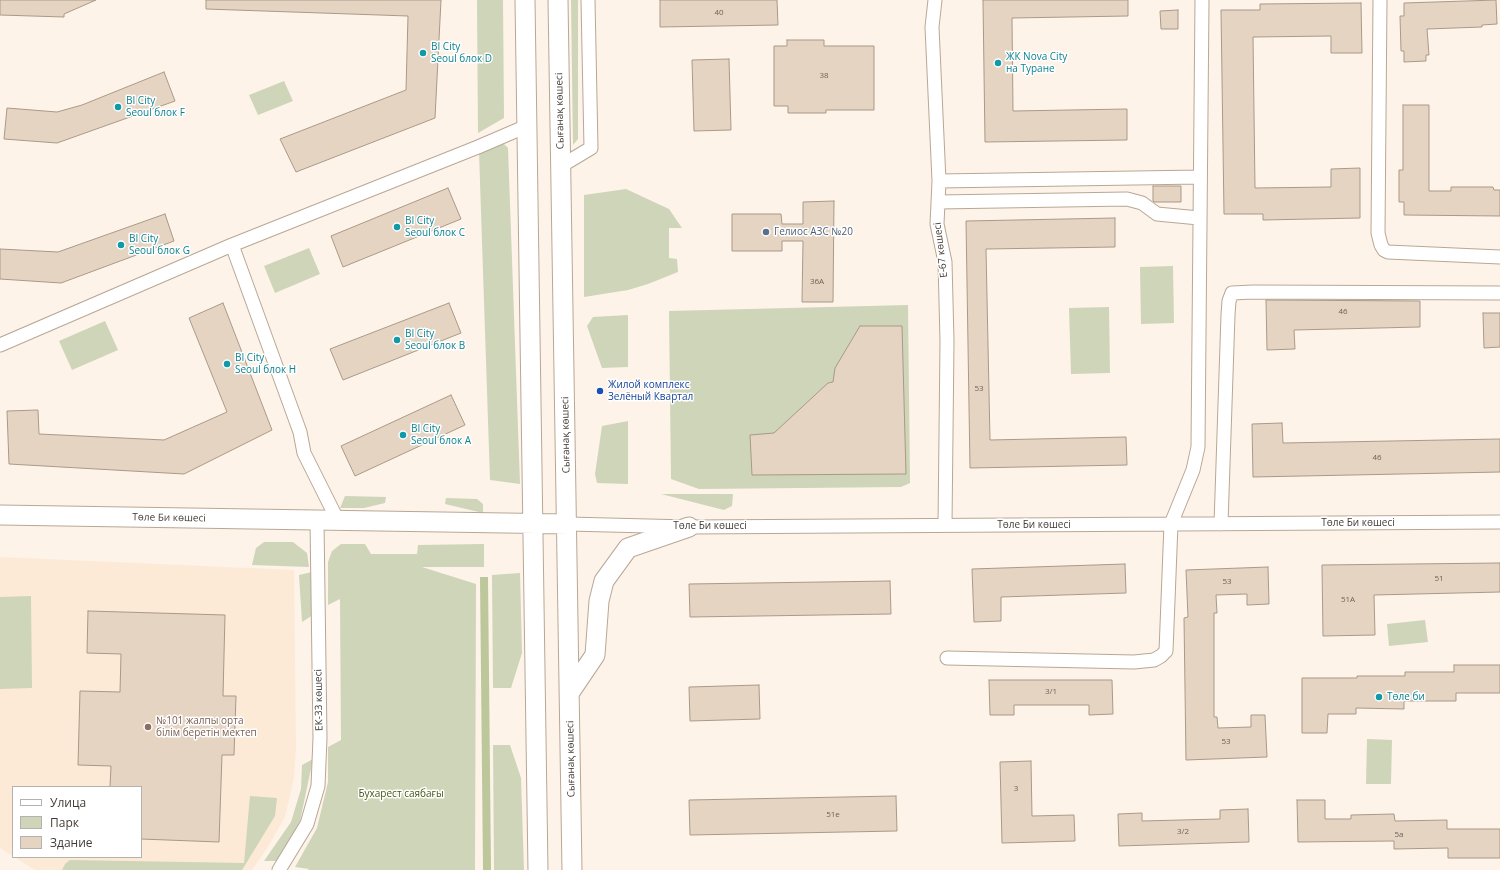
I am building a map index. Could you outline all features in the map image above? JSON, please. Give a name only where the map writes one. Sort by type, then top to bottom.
[{"type":"main road","points":[[525,0],[538,870]]},
{"type":"main road","name":"Сығанақ көшесі","points":[[558,0],[568,524],[572,870]]},
{"type":"main road","name":"Төле Би көшесі","points":[[0,515],[568,524]]},
{"type":"main road","points":[[570,692],[595,655],[599,601],[604,581],[628,548],[689,527]]},
{"type":"street","points":[[561,166],[591,148],[588,0]]},
{"type":"street","name":"Е-67 көшесі","points":[[935,0],[932,27],[939,181],[937,224],[945,262],[947,341],[945,525]]},
{"type":"street","points":[[947,658],[1134,662],[1154,660],[1166,651],[1171,524],[1193,470],[1198,447],[1202,0]]},
{"type":"street","points":[[1380,0],[1378,233],[1381,245],[1384,250],[1388,252],[1500,257]]},
{"type":"street","points":[[0,345],[232,244],[478,147],[527,126]]},
{"type":"street","points":[[939,181],[1200,177]]},
{"type":"street","points":[[938,202],[1127,199],[1142,202],[1157,214],[1199,218]]},
{"type":"street","points":[[232,244],[300,432],[304,453],[346,521]]},
{"type":"street","points":[[1221,524],[1228,315],[1229,301],[1232,293],[1500,293]]},
{"type":"street","name":"ЕК-33 көшесі","points":[[279,870],[307,824],[318,786],[320,730],[317,520]]},
{"type":"street","name":"Төле Би көшесі","points":[[568,524],[689,527],[1500,522]]},
{"type":"shaded area","name":"№101 жалпы орта білім беретін мектеп","points":[[0,557],[294,570],[296,747],[294,778],[285,817],[268,847],[252,870],[35,870],[16,858],[142,858],[142,786],[12,786],[12,855],[0,848]]},
{"type":"green space","points":[[477,0],[503,0],[504,118],[478,133]]},
{"type":"green space","points":[[571,0],[578,0],[578,139],[573,145]]},
{"type":"green space","points":[[284,81],[293,101],[258,115],[249,95]]},
{"type":"green space","points":[[504,144],[508,148],[520,484],[490,480],[479,152]]},
{"type":"green space","points":[[626,189],[669,209],[682,228],[669,228],[669,258],[677,259],[678,272],[628,290],[584,297],[584,195]]},
{"type":"green space","points":[[309,248],[320,274],[275,293],[264,266]]},
{"type":"green space","points":[[1173,266],[1174,323],[1141,324],[1140,267]]},
{"type":"green space","points":[[908,305],[910,483],[901,487],[699,489],[671,479],[669,311]]},
{"type":"green space","points":[[1109,307],[1110,373],[1071,374],[1069,308]]},
{"type":"green space","points":[[628,315],[628,367],[602,368],[587,326],[593,317]]},
{"type":"green space","points":[[105,321],[118,350],[72,370],[59,341]]},
{"type":"green space","points":[[628,421],[628,484],[597,483],[595,474],[602,426]]},
{"type":"green space","points":[[661,494],[733,494],[732,506],[724,510]]},
{"type":"green space","points":[[345,496],[386,497],[385,503],[364,508],[340,508]]},
{"type":"green space","points":[[446,498],[477,499],[483,504],[483,513],[445,504]]},
{"type":"green space","points":[[264,542],[293,542],[307,553],[309,567],[252,565],[256,548]]},
{"type":"green space","name":"Бухарест саябағы","points":[[341,544],[365,544],[371,554],[417,554],[418,545],[484,544],[484,567],[422,567],[476,584],[475,870],[308,870],[309,869],[295,867],[317,828],[328,782],[328,747],[341,740],[340,599],[328,605],[328,562],[332,551]]},
{"type":"green space","points":[[312,572],[313,615],[302,622],[299,575]]},
{"type":"green space","points":[[520,573],[522,653],[511,688],[493,688],[492,575]]},
{"type":"green space","points":[[480,577],[488,577],[491,870],[483,870]]},
{"type":"green space","points":[[31,596],[32,688],[0,689],[0,597]]},
{"type":"green space","points":[[1425,620],[1428,642],[1389,646],[1387,624]]},
{"type":"green space","points":[[1367,739],[1392,740],[1391,784],[1366,784]]},
{"type":"green space","points":[[493,745],[510,745],[521,778],[524,870],[494,870]]},
{"type":"green space","points":[[313,759],[300,821],[278,861],[264,861],[291,822],[301,789],[302,765]]},
{"type":"green space","points":[[250,796],[277,798],[275,816],[242,870],[62,870],[65,864],[70,860],[244,863]]},
{"type":"building","points":[[0,0],[96,0],[64,14],[64,17],[0,15]]},
{"type":"building","name":"BI City Seoul блок D","points":[[206,0],[441,0],[435,118],[296,172],[280,139],[406,90],[408,16],[206,9]]},
{"type":"building","points":[[660,0],[777,0],[778,25],[660,27]]},
{"type":"building","name":"ЖК Nova City на Туране","points":[[983,0],[1128,0],[1128,16],[1012,18],[1013,111],[1127,109],[1127,140],[985,142]]},
{"type":"building","points":[[1496,0],[1497,24],[1482,25],[1482,27],[1427,29],[1429,55],[1426,55],[1426,61],[1404,62],[1404,51],[1401,51],[1400,16],[1404,16],[1404,3]]},
{"type":"building","points":[[1361,3],[1362,53],[1331,53],[1331,36],[1253,37],[1255,188],[1331,187],[1331,169],[1360,168],[1360,218],[1263,220],[1263,214],[1224,214],[1221,10],[1260,10],[1260,4]]},
{"type":"building","points":[[1178,10],[1178,29],[1161,29],[1160,11]]},
{"type":"building","points":[[787,40],[824,40],[824,46],[874,46],[874,110],[826,110],[826,113],[788,113],[788,106],[774,106],[774,46],[787,46]]},
{"type":"building","points":[[729,59],[731,130],[694,131],[692,60]]},
{"type":"building","name":"BI City Seoul блок F","points":[[164,72],[175,101],[57,143],[4,139],[7,108],[57,112],[82,105]]},
{"type":"building","points":[[1403,105],[1429,105],[1429,191],[1451,191],[1451,187],[1493,187],[1494,190],[1500,190],[1500,216],[1404,215],[1404,202],[1399,202],[1399,170],[1403,170]]},
{"type":"building","points":[[1153,186],[1181,186],[1181,202],[1154,202]]},
{"type":"building","name":"BI City Seoul блок C","points":[[448,188],[461,219],[343,267],[331,236]]},
{"type":"building","points":[[834,201],[833,302],[802,302],[803,241],[782,241],[782,251],[732,251],[732,214],[781,214],[782,224],[803,224],[803,202]]},
{"type":"building","name":"BI City Seoul блок G","points":[[165,214],[174,241],[61,283],[0,279],[0,249],[58,252]]},
{"type":"building","points":[[1115,218],[1115,247],[986,249],[990,440],[1126,437],[1127,465],[970,468],[966,221]]},
{"type":"building","points":[[1266,300],[1420,301],[1420,327],[1294,330],[1295,349],[1267,350]]},
{"type":"building","name":"BI City Seoul блок H","points":[[223,303],[272,430],[184,474],[9,464],[7,411],[38,410],[39,434],[164,440],[227,412],[189,318]]},
{"type":"building","name":"BI City Seoul блок B","points":[[449,303],[461,333],[343,380],[330,349]]},
{"type":"building","points":[[1483,313],[1500,313],[1500,347],[1484,348]]},
{"type":"building","points":[[860,326],[902,326],[906,474],[752,475],[750,435],[774,433],[828,383],[833,382],[835,368]]},
{"type":"building","name":"BI City Seoul блок A","points":[[451,395],[465,425],[355,476],[341,446]]},
{"type":"building","points":[[1282,423],[1283,443],[1500,439],[1500,472],[1253,477],[1252,424]]},
{"type":"building","points":[[1500,563],[1500,592],[1374,595],[1375,635],[1323,636],[1322,565]]},
{"type":"building","points":[[1125,564],[1126,593],[1001,597],[1001,621],[974,622],[972,569]]},
{"type":"building","points":[[1268,567],[1269,604],[1247,605],[1247,594],[1216,595],[1217,613],[1214,613],[1214,717],[1217,717],[1218,728],[1251,727],[1251,715],[1265,715],[1267,757],[1186,760],[1184,618],[1188,617],[1186,570]]},
{"type":"building","points":[[890,581],[891,614],[690,617],[689,584]]},
{"type":"building","points":[[88,611],[225,615],[223,696],[236,696],[234,755],[222,755],[219,842],[142,839],[142,786],[110,786],[111,766],[78,765],[80,691],[120,692],[121,654],[87,653]]},
{"type":"building","name":"Төле би","points":[[1454,665],[1500,665],[1500,693],[1456,693],[1456,701],[1404,701],[1404,709],[1356,708],[1356,714],[1328,714],[1327,733],[1302,733],[1302,678],[1357,678],[1357,676],[1405,676],[1405,672],[1454,672]]},
{"type":"building","points":[[989,680],[1112,680],[1113,714],[1089,715],[1089,705],[1014,705],[1014,715],[990,715]]},
{"type":"building","points":[[759,685],[760,719],[690,721],[689,687]]},
{"type":"building","points":[[1031,761],[1032,816],[1074,815],[1075,841],[1002,843],[1000,762]]},
{"type":"building","points":[[896,796],[897,831],[690,835],[689,800]]},
{"type":"building","points":[[1297,800],[1325,800],[1325,819],[1351,819],[1351,815],[1394,814],[1395,821],[1447,820],[1447,829],[1500,829],[1500,858],[1448,858],[1448,848],[1394,849],[1394,841],[1298,842]]},
{"type":"building","points":[[1248,809],[1249,842],[1119,846],[1118,814],[1142,813],[1142,821],[1220,819],[1220,810]]},
{"type":"place","name":"BI City Seoul блок D","points":[[423,53]]},
{"type":"place","name":"ЖК Nova City на Туране","points":[[998,63]]},
{"type":"place","name":"BI City Seoul блок F","points":[[118,107]]},
{"type":"place","name":"BI City Seoul блок C","points":[[397,227]]},
{"type":"place","name":"Гелиос АЗС №20","points":[[766,232]]},
{"type":"place","name":"BI City Seoul блок G","points":[[121,245]]},
{"type":"place","name":"BI City Seoul блок B","points":[[397,340]]},
{"type":"place","name":"BI City Seoul блок H","points":[[227,364]]},
{"type":"place","name":"Жилой комплекс Зелёный Квартал","points":[[600,391]]},
{"type":"place","name":"BI City Seoul блок A","points":[[403,435]]},
{"type":"place","name":"Төле би","points":[[1379,697]]},
{"type":"place","name":"№101 жалпы орта білім беретін мектеп","points":[[148,727]]}]
